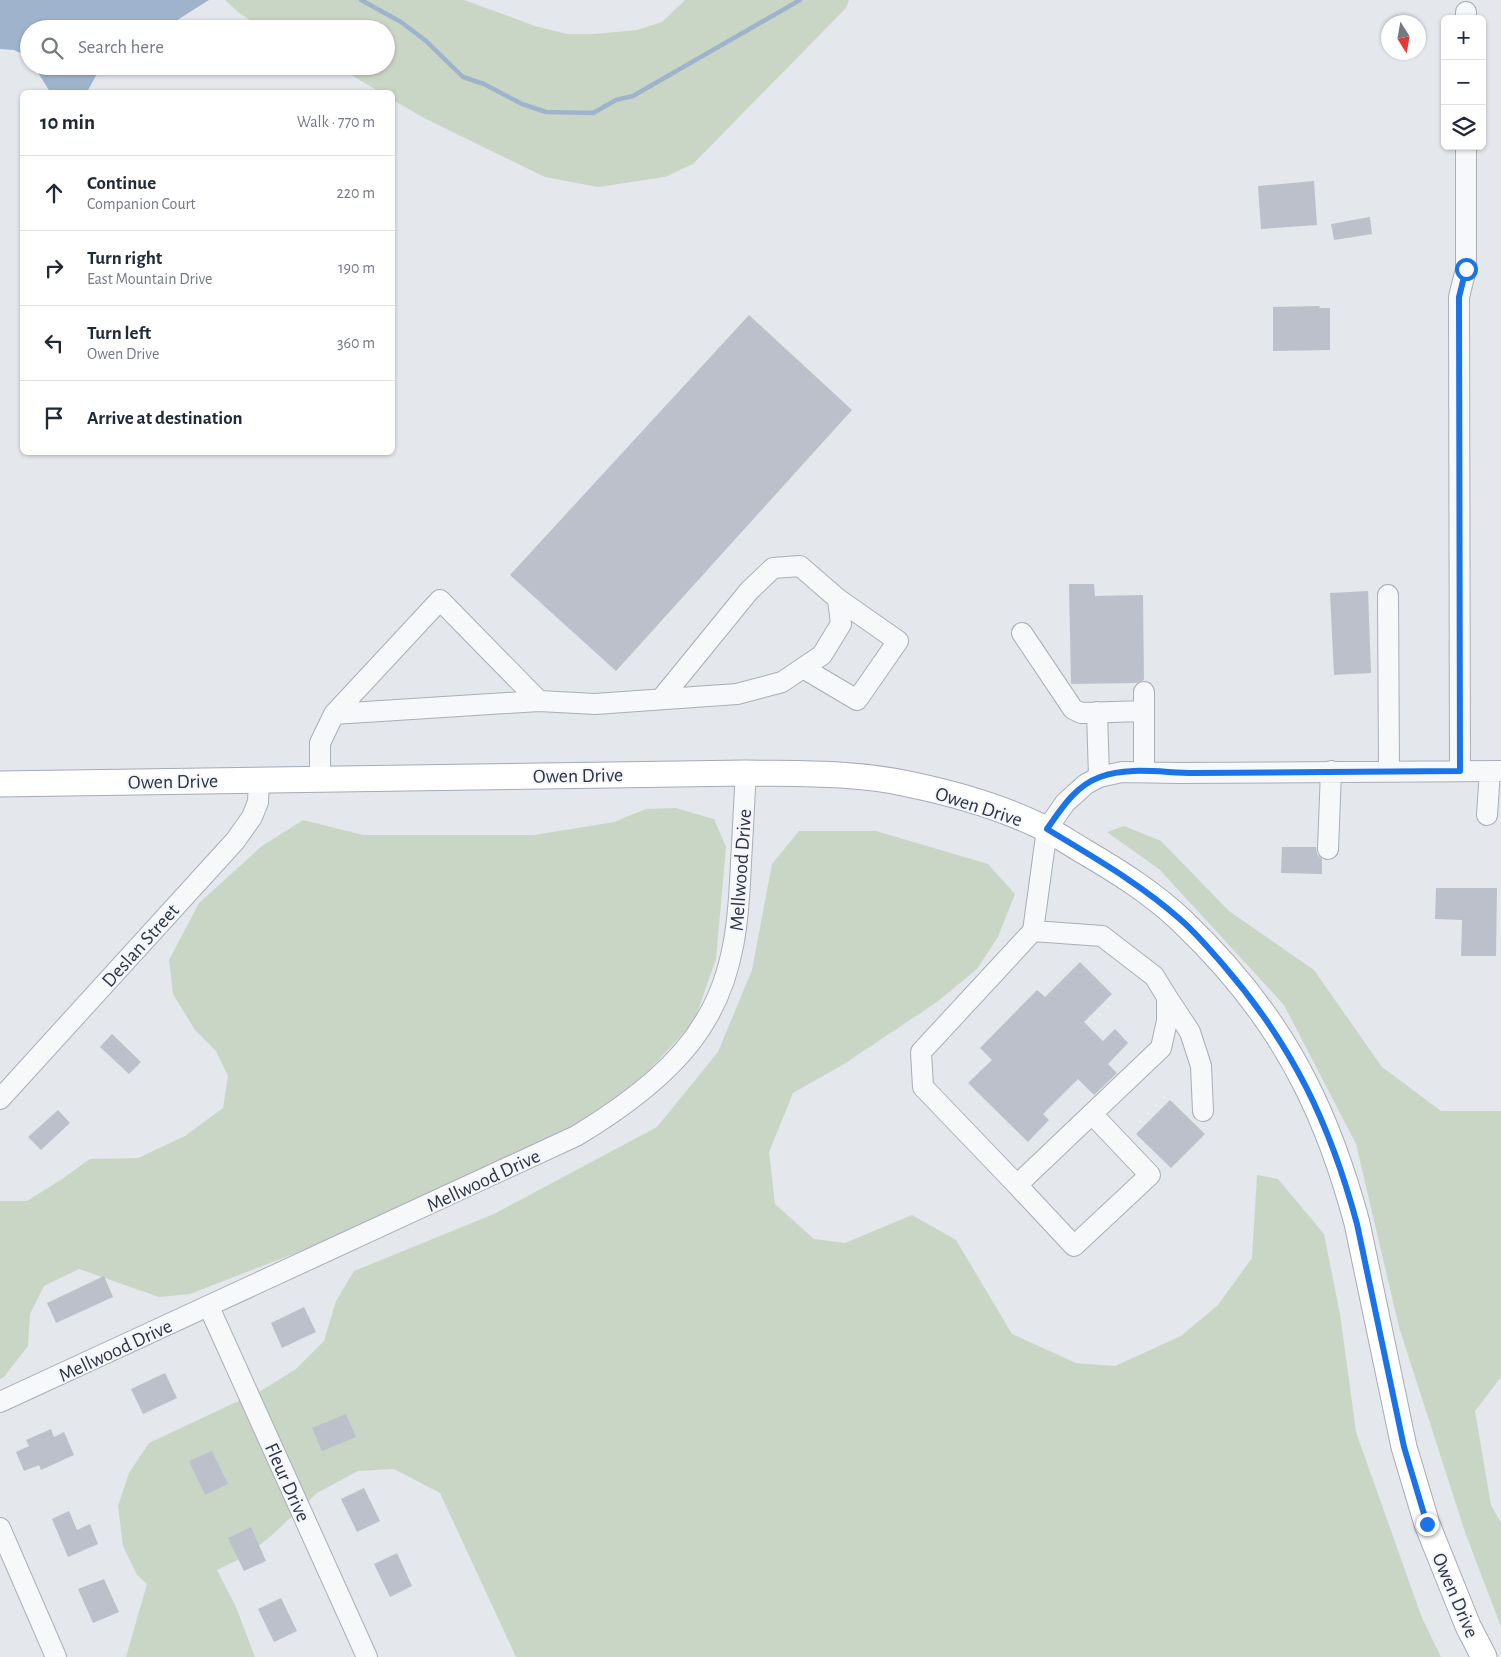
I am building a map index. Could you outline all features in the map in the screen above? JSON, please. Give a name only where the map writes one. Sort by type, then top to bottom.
[{"type":"main road","name":"Owen Drive","points":[[0,784],[259,779],[808,774],[860,777],[906,783],[998,809],[1047,829],[1116,870],[1182,921],[1212,952],[1266,1018],[1305,1083],[1333,1146],[1348,1189],[1404,1447],[1427,1524],[1458,1601],[1484,1657]]},
{"type":"street","points":[[1460,771],[1459,297],[1466,269],[1466,150]]},
{"type":"street","points":[[661,699],[749,591],[773,568],[800,566],[838,599],[898,641],[857,700],[803,668]]},
{"type":"street","points":[[1388,595],[1389,772]]},
{"type":"street","points":[[334,714],[539,701],[595,704],[738,694],[782,682],[822,655],[840,624],[838,599]]},
{"type":"street","points":[[320,779],[320,743],[334,714],[440,600],[539,701]]},
{"type":"street","points":[[1022,633],[1070,706],[1080,713],[1097,712],[1144,701],[1144,772]]},
{"type":"street","points":[[1097,712],[1099,777]]},
{"type":"street","points":[[1328,849],[1331,771]]},
{"type":"street","points":[[1092,1114],[1150,1175],[1074,1246],[923,1087],[921,1052],[1034,930],[1047,829],[1065,802],[1086,784],[1099,777],[1122,772],[1495,771],[1487,815]]},
{"type":"street","name":"Mellwood Drive","points":[[0,1402],[576,1136],[605,1119],[639,1093],[665,1070],[705,1022],[716,1000],[730,960],[739,907],[746,774]]},
{"type":"street","name":"Deslan Street","points":[[0,1099],[234,841],[252,817],[258,802],[259,779]]},
{"type":"street","points":[[1034,930],[1102,936],[1154,976],[1190,1032],[1201,1066],[1203,1111]]},
{"type":"street","points":[[1017,1185],[1161,1048],[1168,1021],[1167,997]]},
{"type":"street","name":"Fleur Drive","points":[[209,1307],[367,1657]]},
{"type":"street","points":[[0,1528],[56,1657]]},
{"type":"green space","points":[[225,0],[464,0],[535,26],[567,34],[594,34],[637,30],[662,22],[685,0],[849,0],[846,8],[693,164],[665,177],[598,187],[545,177],[424,118],[395,101],[395,90],[377,90],[351,75],[395,75],[395,20],[250,20]]},
{"type":"green space","points":[[676,808],[714,819],[726,847],[716,959],[694,1022],[639,1081],[556,1138],[363,1227],[190,1294],[159,1297],[79,1269],[44,1286],[30,1314],[28,1346],[4,1377],[0,1379],[0,1201],[27,1201],[90,1159],[138,1158],[185,1136],[223,1108],[228,1076],[216,1051],[195,1030],[173,994],[169,960],[199,903],[262,846],[303,820],[363,835],[534,835],[614,822],[646,809]]},
{"type":"green space","points":[[1124,826],[1161,841],[1229,911],[1314,970],[1382,1067],[1441,1111],[1501,1111],[1501,1377],[1475,1411],[1491,1505],[1501,1523],[1501,1627],[1465,1532],[1399,1327],[1356,1144],[1284,1005],[1160,870],[1107,832]]},
{"type":"green space","points":[[799,831],[876,831],[988,864],[1015,894],[998,937],[977,969],[937,1002],[844,1064],[793,1093],[769,1152],[775,1204],[814,1239],[845,1243],[912,1215],[956,1240],[1012,1334],[1076,1363],[1115,1366],[1181,1336],[1218,1305],[1252,1258],[1257,1175],[1278,1179],[1324,1234],[1340,1314],[1356,1432],[1422,1618],[1441,1657],[516,1657],[440,1493],[394,1469],[358,1471],[317,1493],[271,1536],[246,1556],[217,1570],[236,1607],[255,1657],[126,1657],[147,1584],[137,1575],[123,1546],[118,1506],[129,1473],[149,1443],[264,1389],[296,1369],[324,1341],[336,1301],[354,1271],[494,1214],[657,1127],[718,1052],[752,970],[772,864]]},
{"type":"water","points":[[0,0],[209,0],[177,20],[20,20],[20,53],[14,50],[0,49]]},
{"type":"water","points":[[40,75],[96,75],[88,90],[49,90]]},
{"type":"building","points":[[1314,181],[1317,225],[1261,229],[1258,186]]},
{"type":"building","points":[[1370,217],[1372,234],[1334,240],[1331,224]]},
{"type":"building","points":[[1320,306],[1319,308],[1330,308],[1330,350],[1273,351],[1273,307]]},
{"type":"building","points":[[749,315],[852,410],[616,671],[510,575]]},
{"type":"building","points":[[1069,584],[1094,584],[1095,596],[1143,595],[1144,680],[1136,683],[1071,684]]},
{"type":"building","points":[[1368,591],[1371,673],[1334,675],[1330,593]]},
{"type":"building","points":[[1282,847],[1316,847],[1317,854],[1322,859],[1322,874],[1281,873]]},
{"type":"building","points":[[1436,888],[1497,888],[1496,956],[1461,956],[1462,920],[1435,919]]},
{"type":"building","points":[[1080,962],[1112,994],[1084,1022],[1103,1041],[1115,1029],[1128,1043],[1108,1064],[1117,1073],[1094,1095],[1078,1079],[1043,1114],[1049,1120],[1028,1142],[968,1083],[992,1060],[980,1048],[1037,990],[1045,997]]},
{"type":"building","points":[[112,1034],[141,1062],[129,1074],[100,1047]]},
{"type":"building","points":[[1170,1100],[1205,1134],[1171,1168],[1136,1134]]},
{"type":"building","points":[[58,1110],[70,1123],[41,1150],[28,1137]]},
{"type":"building","points":[[104,1276],[113,1297],[56,1323],[47,1303]]},
{"type":"building","points":[[304,1307],[316,1332],[282,1348],[271,1323]]},
{"type":"building","points":[[165,1373],[177,1398],[143,1414],[131,1389]]},
{"type":"building","points":[[346,1414],[356,1437],[322,1451],[312,1428]]},
{"type":"building","points":[[51,1429],[54,1437],[64,1432],[74,1455],[41,1470],[39,1465],[24,1471],[16,1452],[29,1446],[26,1440]]},
{"type":"building","points":[[212,1451],[228,1484],[205,1495],[189,1461]]},
{"type":"building","points":[[364,1488],[380,1521],[357,1532],[341,1499]]},
{"type":"building","points":[[69,1511],[77,1530],[90,1524],[98,1544],[68,1557],[52,1519]]},
{"type":"building","points":[[251,1527],[266,1561],[244,1571],[228,1538]]},
{"type":"building","points":[[397,1553],[412,1586],[390,1597],[374,1564]]},
{"type":"building","points":[[104,1579],[119,1612],[93,1623],[78,1589]]},
{"type":"building","points":[[281,1598],[297,1631],[274,1642],[258,1609]]},
{"type":"waterway","points":[[361,0],[401,22],[426,41],[463,77],[484,84],[522,104],[546,112],[593,113],[616,100],[633,96],[800,0]]},
{"type":"route","points":[[1427,1524],[1404,1447],[1348,1189],[1333,1146],[1305,1083],[1266,1018],[1239,983],[1182,921],[1116,870],[1047,829],[1065,802],[1086,784],[1099,777],[1122,772],[1460,771],[1459,297],[1466,269]]}]
